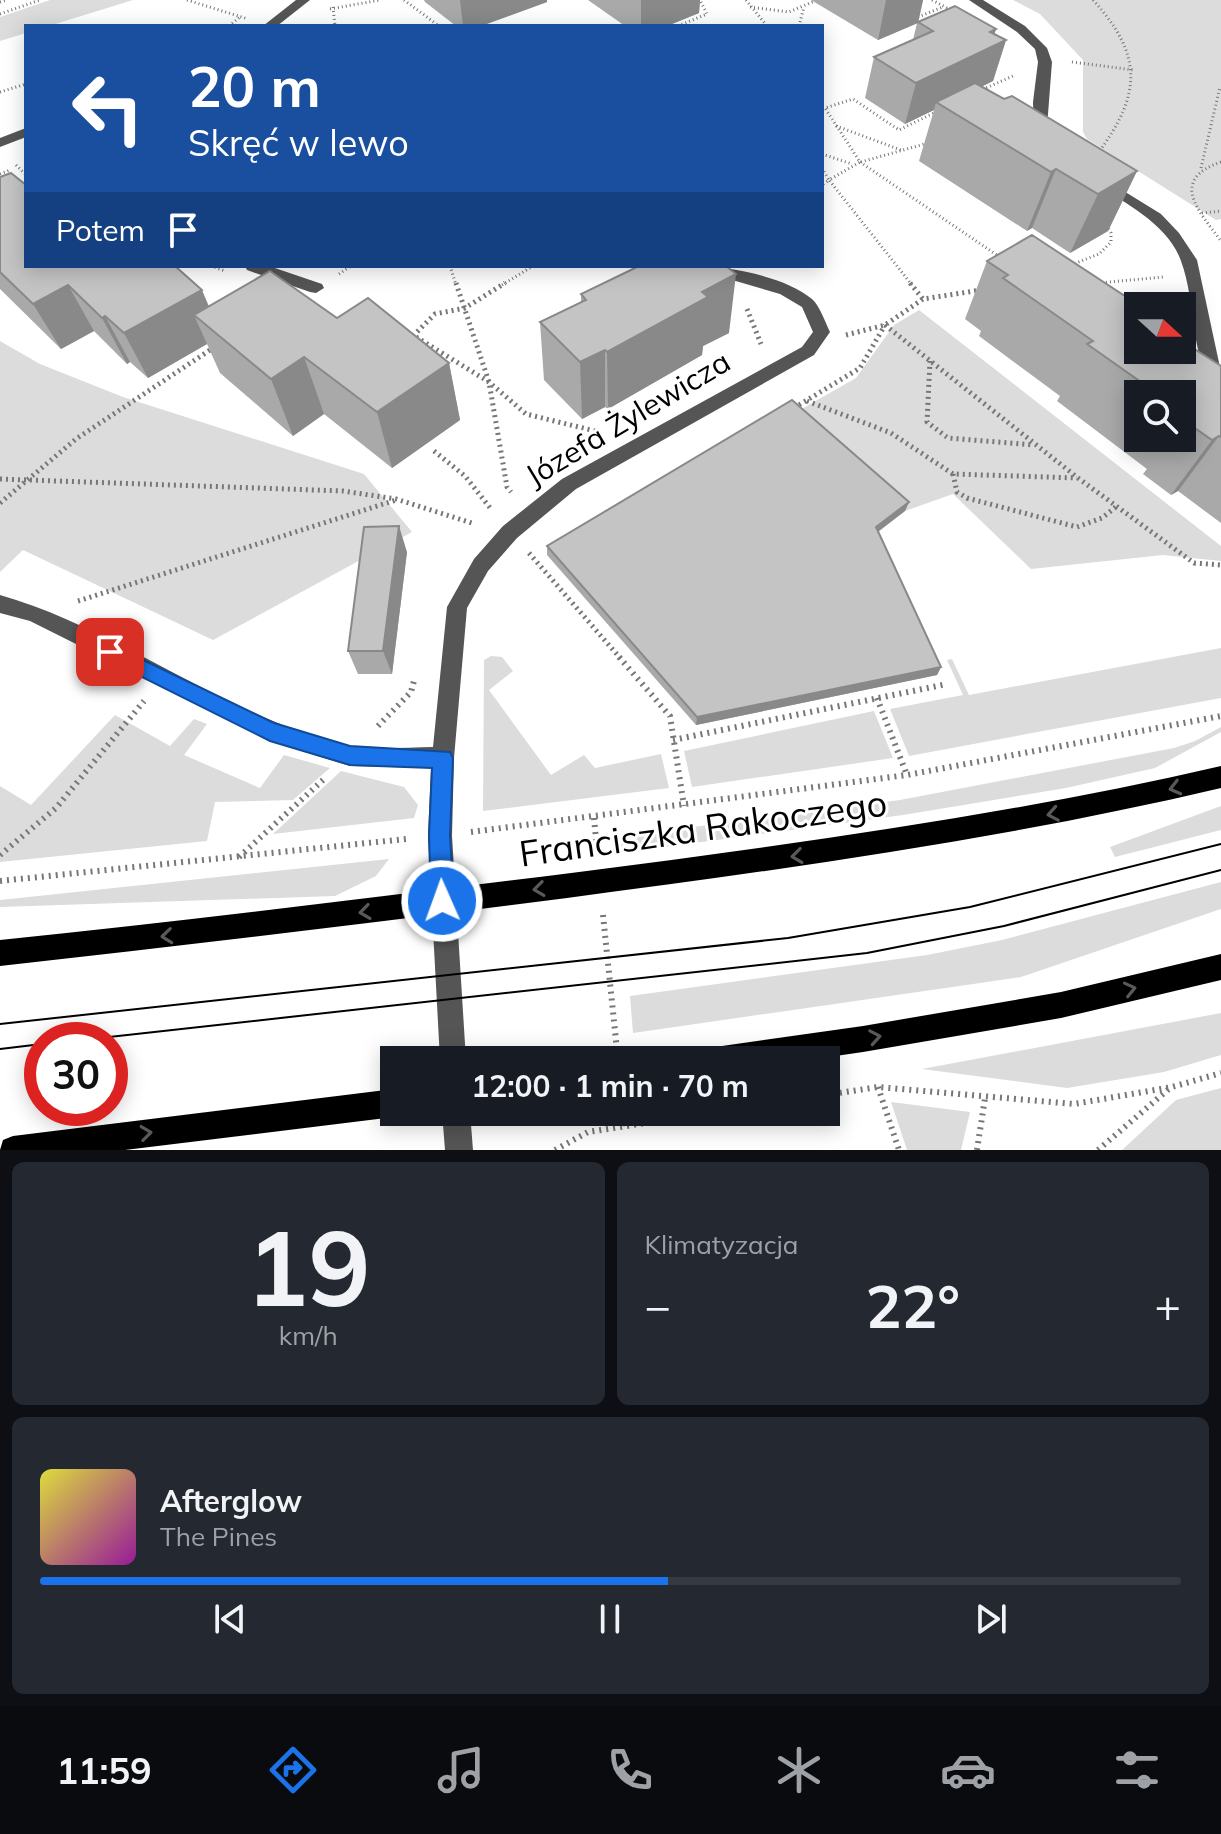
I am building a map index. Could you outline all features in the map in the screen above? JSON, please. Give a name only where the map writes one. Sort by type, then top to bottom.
[{"type":"main road","name":"Franciszka Rakoczego","points":[[0,953],[245,928],[848,849],[1130,800],[1221,777]]},
{"type":"main road","points":[[814,1046],[1061,1005],[1221,967]]},
{"type":"main road","points":[[13,1150],[380,1105]]},
{"type":"street","points":[[272,24],[304,0]]},
{"type":"street","points":[[975,0],[1021,29],[1041,48],[1045,62],[1039,133],[1050,148]]},
{"type":"street","points":[[0,143],[24,133]]},
{"type":"street","points":[[1074,165],[1156,217],[1174,236],[1189,260],[1210,369],[1221,388]]},
{"type":"street","points":[[259,268],[316,288]]},
{"type":"street","points":[[711,268],[786,290],[808,304],[822,332]]},
{"type":"street","name":"Józefa Żylewicza","points":[[452,1046],[440,836],[443,758],[457,607],[481,565],[510,532],[569,484],[808,351],[822,332]]},
{"type":"street","points":[[1195,374],[1221,388]]},
{"type":"street","points":[[0,604],[35,614],[270,731],[350,756],[443,758]]},
{"type":"street","points":[[457,1126],[459,1150]]},
{"type":"path","points":[[0,2],[7,0]]},
{"type":"path","points":[[0,14],[40,0]]},
{"type":"path","points":[[187,0],[252,20]]},
{"type":"path","points":[[353,3],[380,0]]},
{"type":"path","points":[[404,0],[436,24]]},
{"type":"path","points":[[683,24],[707,14],[700,0]]},
{"type":"path","points":[[746,0],[765,24]]},
{"type":"path","points":[[750,7],[789,12],[817,0]]},
{"type":"path","points":[[918,17],[944,6],[932,0]]},
{"type":"path","points":[[1074,165],[1097,153],[1109,139],[1130,100],[1134,70],[1116,26],[1093,0]]},
{"type":"path","points":[[800,24],[804,6]]},
{"type":"path","points":[[333,7],[335,24]]},
{"type":"path","points":[[231,24],[241,16]]},
{"type":"path","points":[[1086,63],[1134,70]]},
{"type":"path","points":[[975,93],[1013,76]]},
{"type":"path","points":[[0,92],[24,85]]},
{"type":"path","points":[[1220,87],[1218,111],[1204,142],[1200,169],[1190,182],[1193,198],[1221,241]]},
{"type":"path","points":[[824,107],[853,99],[899,130],[949,105]]},
{"type":"path","points":[[824,108],[860,162],[1008,263]]},
{"type":"path","points":[[836,126],[902,150]]},
{"type":"path","points":[[824,184],[853,164],[940,140]]},
{"type":"path","points":[[824,155],[853,164]]},
{"type":"path","points":[[1200,169],[1221,162]]},
{"type":"path","points":[[824,171],[923,299]]},
{"type":"path","points":[[1202,213],[1221,211]]},
{"type":"path","points":[[1066,267],[1099,254],[1111,242],[1111,233],[1101,216]]},
{"type":"path","points":[[451,268],[489,382],[507,487],[514,496]]},
{"type":"path","points":[[413,336],[435,314],[465,308],[530,268]]},
{"type":"path","points":[[1096,283],[1169,277]]},
{"type":"path","points":[[822,332],[851,336],[885,325],[923,299],[984,289]]},
{"type":"path","points":[[885,325],[1078,478],[1194,563],[1221,565]]},
{"type":"path","points":[[786,408],[794,408],[807,401],[860,368],[885,325]]},
{"type":"path","points":[[399,331],[413,336],[489,382],[526,414],[612,435]]},
{"type":"path","points":[[0,503],[24,480],[138,394],[218,345]]},
{"type":"path","points":[[930,360],[927,422],[948,438],[1037,445]]},
{"type":"path","points":[[807,401],[893,435],[953,474],[1078,478]]},
{"type":"path","points":[[434,451],[465,476],[670,716],[684,806]]},
{"type":"path","points":[[953,474],[957,492],[967,498],[1077,527],[1102,518],[1117,506]]},
{"type":"path","points":[[0,479],[343,491],[396,499],[484,526]]},
{"type":"path","points":[[35,614],[396,499]]},
{"type":"path","points":[[531,556],[545,548]]},
{"type":"path","points":[[0,855],[56,808],[130,722],[161,677]]},
{"type":"path","points":[[673,740],[947,684]]},
{"type":"path","points":[[877,698],[907,775]]},
{"type":"path","points":[[0,881],[440,836],[684,806],[907,775],[1221,716]]},
{"type":"path","points":[[594,818],[617,1046]]},
{"type":"path","points":[[840,1093],[878,1087],[1074,1104],[1172,1087],[1221,1073]]},
{"type":"path","points":[[878,1087],[899,1150]]},
{"type":"path","points":[[1098,1150],[1172,1087]]},
{"type":"path","points":[[977,1150],[985,1098]]},
{"type":"path","points":[[555,1150],[588,1132],[626,1126]]},
{"type":"shaded area","points":[[50,0],[133,0],[55,24],[24,24],[24,34],[0,41],[0,17]]},
{"type":"shaded area","points":[[1013,0],[1221,0],[1221,219],[1216,220],[1087,139],[1083,132],[1083,60],[1040,14]]},
{"type":"shaded area","points":[[919,310],[1221,546],[1221,561],[1163,555],[1031,569],[953,494],[905,511],[798,411],[856,378],[894,325]]},
{"type":"shaded area","points":[[0,341],[40,364],[123,397],[364,474],[412,532],[213,640],[23,550],[0,572]]},
{"type":"shaded area","points":[[1221,648],[1221,698],[909,756],[890,709],[963,695],[947,660],[952,659],[969,695]]},
{"type":"shaded area","points":[[491,656],[502,657],[513,671],[489,690],[551,775],[584,755],[595,768],[661,754],[669,788],[483,811],[484,660]]},
{"type":"shaded area","points":[[874,711],[893,758],[692,787],[684,751]]},
{"type":"shaded area","points":[[115,715],[170,746],[194,719],[207,724],[184,755],[260,788],[284,755],[330,768],[293,800],[215,802],[207,841],[0,862],[0,786],[31,805]]},
{"type":"shaded area","points":[[1221,727],[1221,732],[1155,768],[1066,788],[903,815],[612,854],[614,842],[624,836],[900,800],[1174,748]]},
{"type":"shaded area","points":[[341,771],[404,787],[418,805],[414,818],[273,834]]},
{"type":"shaded area","points":[[1221,806],[1221,830],[1115,857],[1110,847]]},
{"type":"shaded area","points":[[389,859],[376,876],[335,896],[0,907],[0,900]]},
{"type":"shaded area","points":[[1221,882],[1221,909],[1021,977],[633,1033],[630,996],[927,955],[1002,940]]},
{"type":"shaded area","points":[[1221,1013],[1221,1055],[1164,1072],[1067,1088],[922,1069]]},
{"type":"shaded area","points":[[1221,1088],[1221,1150],[1122,1150],[1176,1100]]},
{"type":"shaded area","points":[[891,1102],[970,1112],[961,1150],[907,1150]]},
{"type":"building","points":[[955,6],[996,29],[990,32],[1006,40],[916,83],[874,57],[933,31],[918,22]]},
{"type":"building","points":[[975,83],[1004,99],[1012,96],[1137,171],[1098,194],[1056,169],[1051,172],[936,102]]},
{"type":"building","points":[[11,173],[24,183],[24,268],[177,268],[202,290],[124,333],[105,316],[102,318],[68,285],[33,304],[0,272],[0,177]]},
{"type":"building","points":[[1032,235],[1124,295],[1124,364],[1196,364],[1196,350],[1221,366],[1221,437],[1212,440],[1196,429],[1196,380],[1138,380],[1087,344],[1093,341],[1003,278],[1008,275],[987,261]]},
{"type":"building","points":[[635,268],[728,268],[736,274],[702,292],[708,297],[607,352],[605,350],[580,362],[540,322],[586,300],[581,294]]},
{"type":"building","points":[[270,271],[337,318],[368,298],[449,363],[377,412],[304,357],[271,379],[194,315]]},
{"type":"building","points":[[792,400],[909,502],[876,527],[941,667],[697,717],[547,546]]},
{"type":"building","points":[[399,526],[383,651],[348,651],[364,527]]},
{"type":"tram line","points":[[0,1024],[788,938],[970,907],[1221,844]]},
{"type":"tram line","points":[[128,1035],[867,953],[1004,926],[1221,870]]},
{"type":"tram line","points":[[0,1049],[24,1046]]},
{"type":"route","points":[[110,652],[270,731],[350,756],[443,758],[440,836],[442,901]]}]
